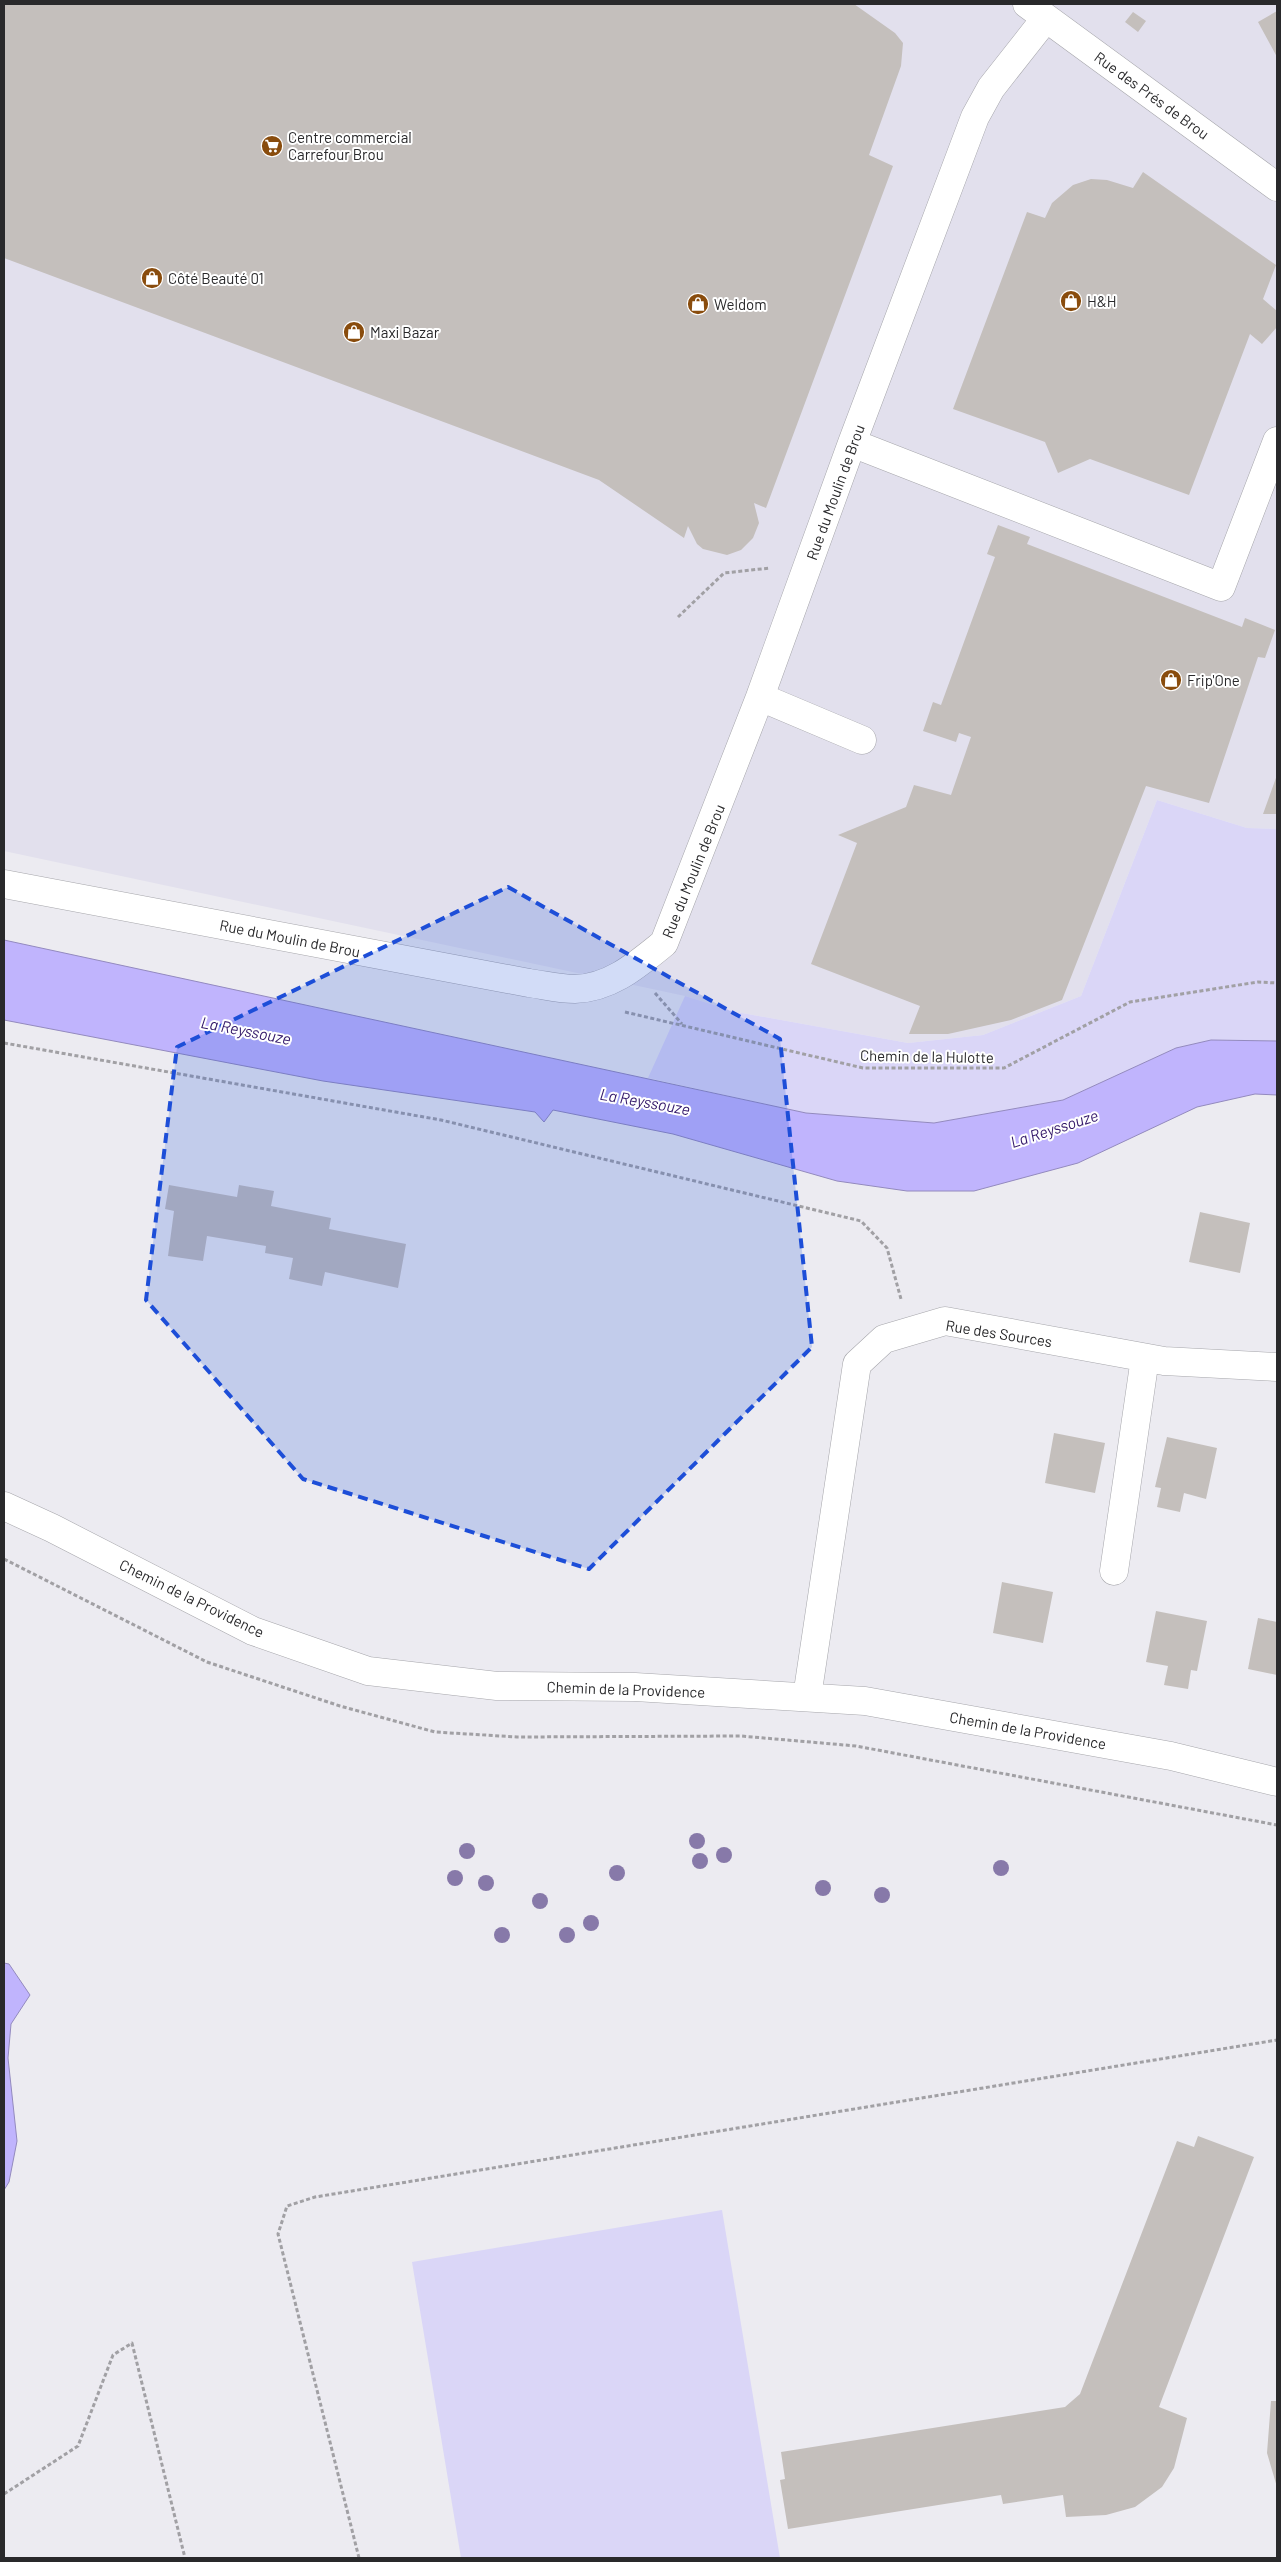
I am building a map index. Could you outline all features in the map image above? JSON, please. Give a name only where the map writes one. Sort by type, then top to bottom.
[{"type":"street","name":"Rue des Prés de Brou","points":[[1037,11],[1277,187]]},
{"type":"street","name":"Rue du Moulin de Brou","points":[[4,884],[529,983],[576,989],[612,980],[633,968],[664,943],[760,698],[852,443],[975,117],[1037,11]]},
{"type":"street","points":[[852,443],[1220,587],[1277,441]]},
{"type":"street","points":[[760,698],[862,740]]},
{"type":"street","name":"Rue des Sources","points":[[807,1697],[857,1364],[884,1339],[945,1321],[1164,1362],[1277,1367]]},
{"type":"street","points":[[1114,1571],[1145,1358]]},
{"type":"street","name":"Chemin de la Providence","points":[[4,1506],[52,1528],[253,1631],[368,1671],[497,1686],[634,1687],[865,1701],[1171,1756],[1277,1782]]},
{"type":"path","points":[[678,617],[724,573],[772,567]]},
{"type":"path","name":"Chemin de la Hulotte","points":[[633,968],[683,1025],[864,1068],[1004,1068],[1130,1002],[1258,982],[1277,983]]},
{"type":"path","points":[[4,1043],[441,1120],[861,1221],[887,1248],[910,1331]]},
{"type":"path","points":[[359,2558],[278,2234],[287,2206],[315,2197],[1277,2040]]},
{"type":"path","points":[[4,2494],[78,2446],[113,2355],[132,2343],[185,2558]]},
{"type":"highlighted area","points":[[508,887],[780,1039],[812,1347],[589,1569],[303,1479],[146,1300],[177,1047]]},
{"type":"shaded area","points":[[4,4],[1277,4],[1277,829],[1247,828],[1157,800],[1081,996],[983,1035],[908,1043],[737,1012],[685,996],[4,851]]},
{"type":"shaded area","points":[[1157,800],[1247,828],[1277,829],[1277,1041],[1211,1040],[1176,1048],[1063,1100],[934,1123],[806,1113],[648,1078],[685,996],[737,1012],[908,1043],[983,1035],[1081,996]]},
{"type":"shaded area","points":[[722,2210],[780,2558],[461,2558],[412,2262]]},
{"type":"water","name":"La Reyssouze","points":[[4,940],[806,1113],[934,1123],[1063,1100],[1176,1048],[1211,1040],[1277,1041],[1277,1095],[1255,1094],[1197,1107],[1078,1163],[974,1191],[907,1191],[837,1181],[673,1134],[553,1110],[544,1122],[535,1112],[323,1081],[4,1020]]},
{"type":"water","points":[[4,1963],[9,1964],[30,1995],[11,2024],[8,2058],[17,2141],[9,2182],[4,2190]]},
{"type":"building","points":[[4,4],[854,4],[895,33],[903,43],[901,66],[869,155],[893,166],[766,508],[754,503],[759,523],[753,538],[741,550],[727,555],[703,549],[697,544],[688,526],[684,538],[599,480],[4,258]]},
{"type":"building","points":[[1277,11],[1277,57],[1258,22]]},
{"type":"building","points":[[1133,12],[1146,21],[1138,32],[1125,22]]},
{"type":"building","points":[[1143,172],[1276,265],[1263,299],[1277,311],[1277,327],[1262,344],[1250,334],[1189,495],[1090,459],[1058,473],[1045,442],[953,409],[1027,212],[1045,218],[1052,203],[1073,185],[1091,179],[1107,180],[1133,188]]},
{"type":"building","points":[[998,525],[1030,537],[1027,544],[1242,627],[1245,618],[1275,630],[1265,658],[1258,657],[1209,803],[1146,786],[1062,1000],[1011,1020],[948,1034],[909,1034],[920,1006],[811,964],[857,843],[838,835],[906,807],[914,785],[951,795],[971,737],[959,733],[956,742],[923,731],[933,702],[941,705],[995,557],[987,554]]},
{"type":"building","points":[[1277,775],[1277,814],[1263,814]]},
{"type":"building","points":[[169,1185],[237,1197],[239,1185],[274,1191],[271,1206],[331,1218],[329,1229],[406,1244],[398,1288],[325,1272],[322,1286],[289,1279],[293,1258],[265,1253],[266,1246],[207,1236],[203,1261],[168,1256],[174,1211],[165,1209]]},
{"type":"building","points":[[1200,1212],[1250,1223],[1240,1273],[1189,1262]]},
{"type":"building","points":[[1054,1433],[1105,1443],[1095,1493],[1045,1483]]},
{"type":"building","points":[[1167,1437],[1217,1448],[1206,1499],[1184,1493],[1180,1512],[1157,1507],[1161,1488],[1155,1487]]},
{"type":"building","points":[[1002,1582],[1053,1592],[1043,1643],[993,1633]]},
{"type":"building","points":[[1156,1611],[1207,1621],[1197,1671],[1191,1670],[1188,1689],[1164,1685],[1168,1666],[1146,1662]]},
{"type":"building","points":[[1258,1618],[1277,1622],[1277,1675],[1248,1669]]},
{"type":"building","points":[[1198,2136],[1254,2157],[1159,2407],[1187,2418],[1174,2468],[1162,2487],[1135,2507],[1106,2515],[1066,2517],[1063,2495],[1003,2504],[1001,2495],[788,2529],[780,2480],[785,2479],[781,2452],[1065,2407],[1080,2394],[1177,2141],[1194,2147]]},
{"type":"building","points":[[1271,2401],[1277,2401],[1277,2487],[1267,2453]]},
{"type":"place","name":"Centre commercial Carrefour Brou","points":[[272,146]]},
{"type":"place","name":"Côté Beauté 01","points":[[152,278]]},
{"type":"place","name":"H&H","points":[[1071,301]]},
{"type":"place","name":"Weldom","points":[[698,304]]},
{"type":"place","name":"Maxi Bazar","points":[[354,332]]},
{"type":"place","name":"Frip'One","points":[[1171,680]]}]
